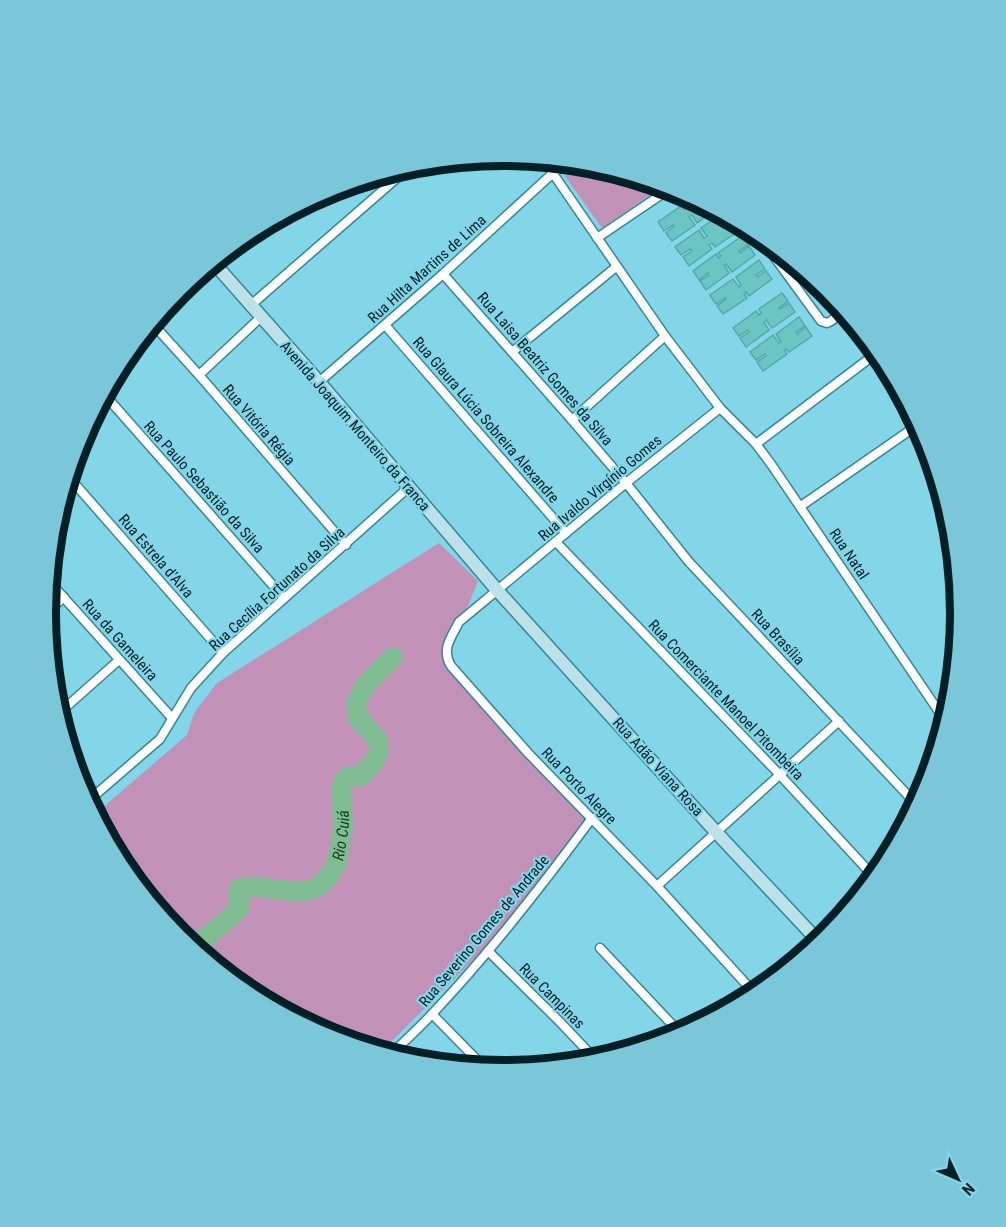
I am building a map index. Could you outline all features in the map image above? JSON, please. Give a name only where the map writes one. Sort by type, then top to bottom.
[{"type":"street","name":"Rua Natal","points":[[550,169],[664,336],[720,408],[756,444],[939,712]]},
{"type":"street","name":"Rua Hilta Martins de Lima","points":[[319,382],[558,170]]},
{"type":"street","points":[[251,305],[397,179]]},
{"type":"street","points":[[597,238],[661,195]]},
{"type":"street","points":[[779,261],[821,321],[827,323],[837,316]]},
{"type":"street","points":[[512,352],[616,267]]},
{"type":"street","name":"Avenida Joaquim Monteiro da Franca","points":[[219,268],[497,590]]},
{"type":"street","name":"Rua Laisa Beatriz Gomes da Silva","points":[[443,274],[626,483]]},
{"type":"street","points":[[199,375],[261,317]]},
{"type":"street","name":"Rua Glaura Lúcia Sobreira Alexandre","points":[[384,325],[566,533]]},
{"type":"street","name":"Rua Vitória Régia","points":[[158,329],[346,545]]},
{"type":"street","points":[[572,420],[664,336]]},
{"type":"street","points":[[756,444],[870,358]]},
{"type":"street","name":"Rua Paulo Sebastião da Silva","points":[[110,401],[284,598]]},
{"type":"street","name":"Rua Ivaldo Virgínio Gomes","points":[[497,590],[720,408]]},
{"type":"street","points":[[801,507],[910,430]]},
{"type":"street","name":"Rua Brasília","points":[[626,483],[688,562],[910,798]]},
{"type":"street","name":"Rua Estrela d'Alva","points":[[75,484],[223,653]]},
{"type":"street","name":"Rua Cecília Fortunato da Silva","points":[[95,795],[160,739],[191,688],[223,653],[409,488]]},
{"type":"street","name":"Rua Comerciante Manoel Pitombeira","points":[[556,542],[780,775],[869,871]]},
{"type":"street","name":"Rua da Gameleira","points":[[56,588],[172,718]]},
{"type":"street","name":"Rua Porto Alegre","points":[[497,590],[459,622],[446,651],[451,666],[528,753],[657,886],[749,988]]},
{"type":"street","name":"Rua Adão Viana Rosa","points":[[497,590],[813,936]]},
{"type":"street","points":[[56,604],[64,597]]},
{"type":"street","points":[[66,707],[120,660]]},
{"type":"street","points":[[657,886],[839,721]]},
{"type":"street","name":"Rua Severino Gomes de Andrade","points":[[397,1048],[432,1014],[488,951],[535,894],[591,818]]},
{"type":"street","points":[[600,948],[674,1027]]},
{"type":"street","name":"Rua Campinas","points":[[488,951],[589,1052]]},
{"type":"street","points":[[432,1014],[477,1060]]},
{"type":"shaded area","points":[[571,172],[590,175],[619,181],[654,192],[602,228],[565,176]]},
{"type":"shaded area","points":[[439,543],[478,581],[447,658],[587,818],[496,937],[387,1046],[305,1015],[254,986],[231,969],[187,930],[148,886],[115,837],[102,811],[101,809],[187,735],[194,713],[217,683]]},
{"type":"building","points":[[684,205],[707,215],[697,223],[692,215],[689,217],[695,225],[672,241],[666,233],[674,226],[664,231],[658,222],[681,206],[686,208]]},
{"type":"building","points":[[714,219],[725,225],[723,228],[726,226],[737,232],[715,247],[712,243],[709,245],[712,249],[689,266],[683,257],[692,251],[690,249],[681,255],[675,247],[699,230],[704,238],[707,236],[701,228]]},
{"type":"building","points":[[742,236],[748,245],[739,251],[740,253],[749,246],[755,255],[732,272],[726,264],[724,265],[729,273],[706,290],[700,281],[709,275],[708,273],[699,280],[693,271],[716,254],[719,258],[721,256],[718,253]]},
{"type":"building","points":[[759,260],[765,269],[756,275],[757,277],[766,271],[772,279],[749,296],[746,292],[744,294],[747,298],[723,314],[717,306],[726,299],[716,304],[710,295],[733,279],[739,287],[741,285],[736,277]]},
{"type":"building","points":[[782,293],[788,301],[779,308],[789,303],[795,312],[772,328],[766,320],[764,322],[769,330],[746,347],[740,338],[749,332],[748,330],[739,336],[733,328],[756,311],[759,315],[761,313],[759,309]]},
{"type":"building","points":[[799,317],[805,326],[796,332],[797,334],[806,327],[812,336],[789,352],[784,350],[787,354],[763,371],[757,362],[766,356],[765,354],[756,360],[750,352],[773,335],[779,343],[781,342],[776,334]]},
{"type":"waterway","name":"Rio Cuiá","points":[[200,943],[236,912],[240,906],[239,889],[261,887],[285,891],[308,890],[318,886],[333,870],[338,858],[343,825],[341,794],[344,780],[352,776],[361,776],[373,763],[379,751],[378,740],[358,718],[356,703],[365,685],[393,657]]}]
